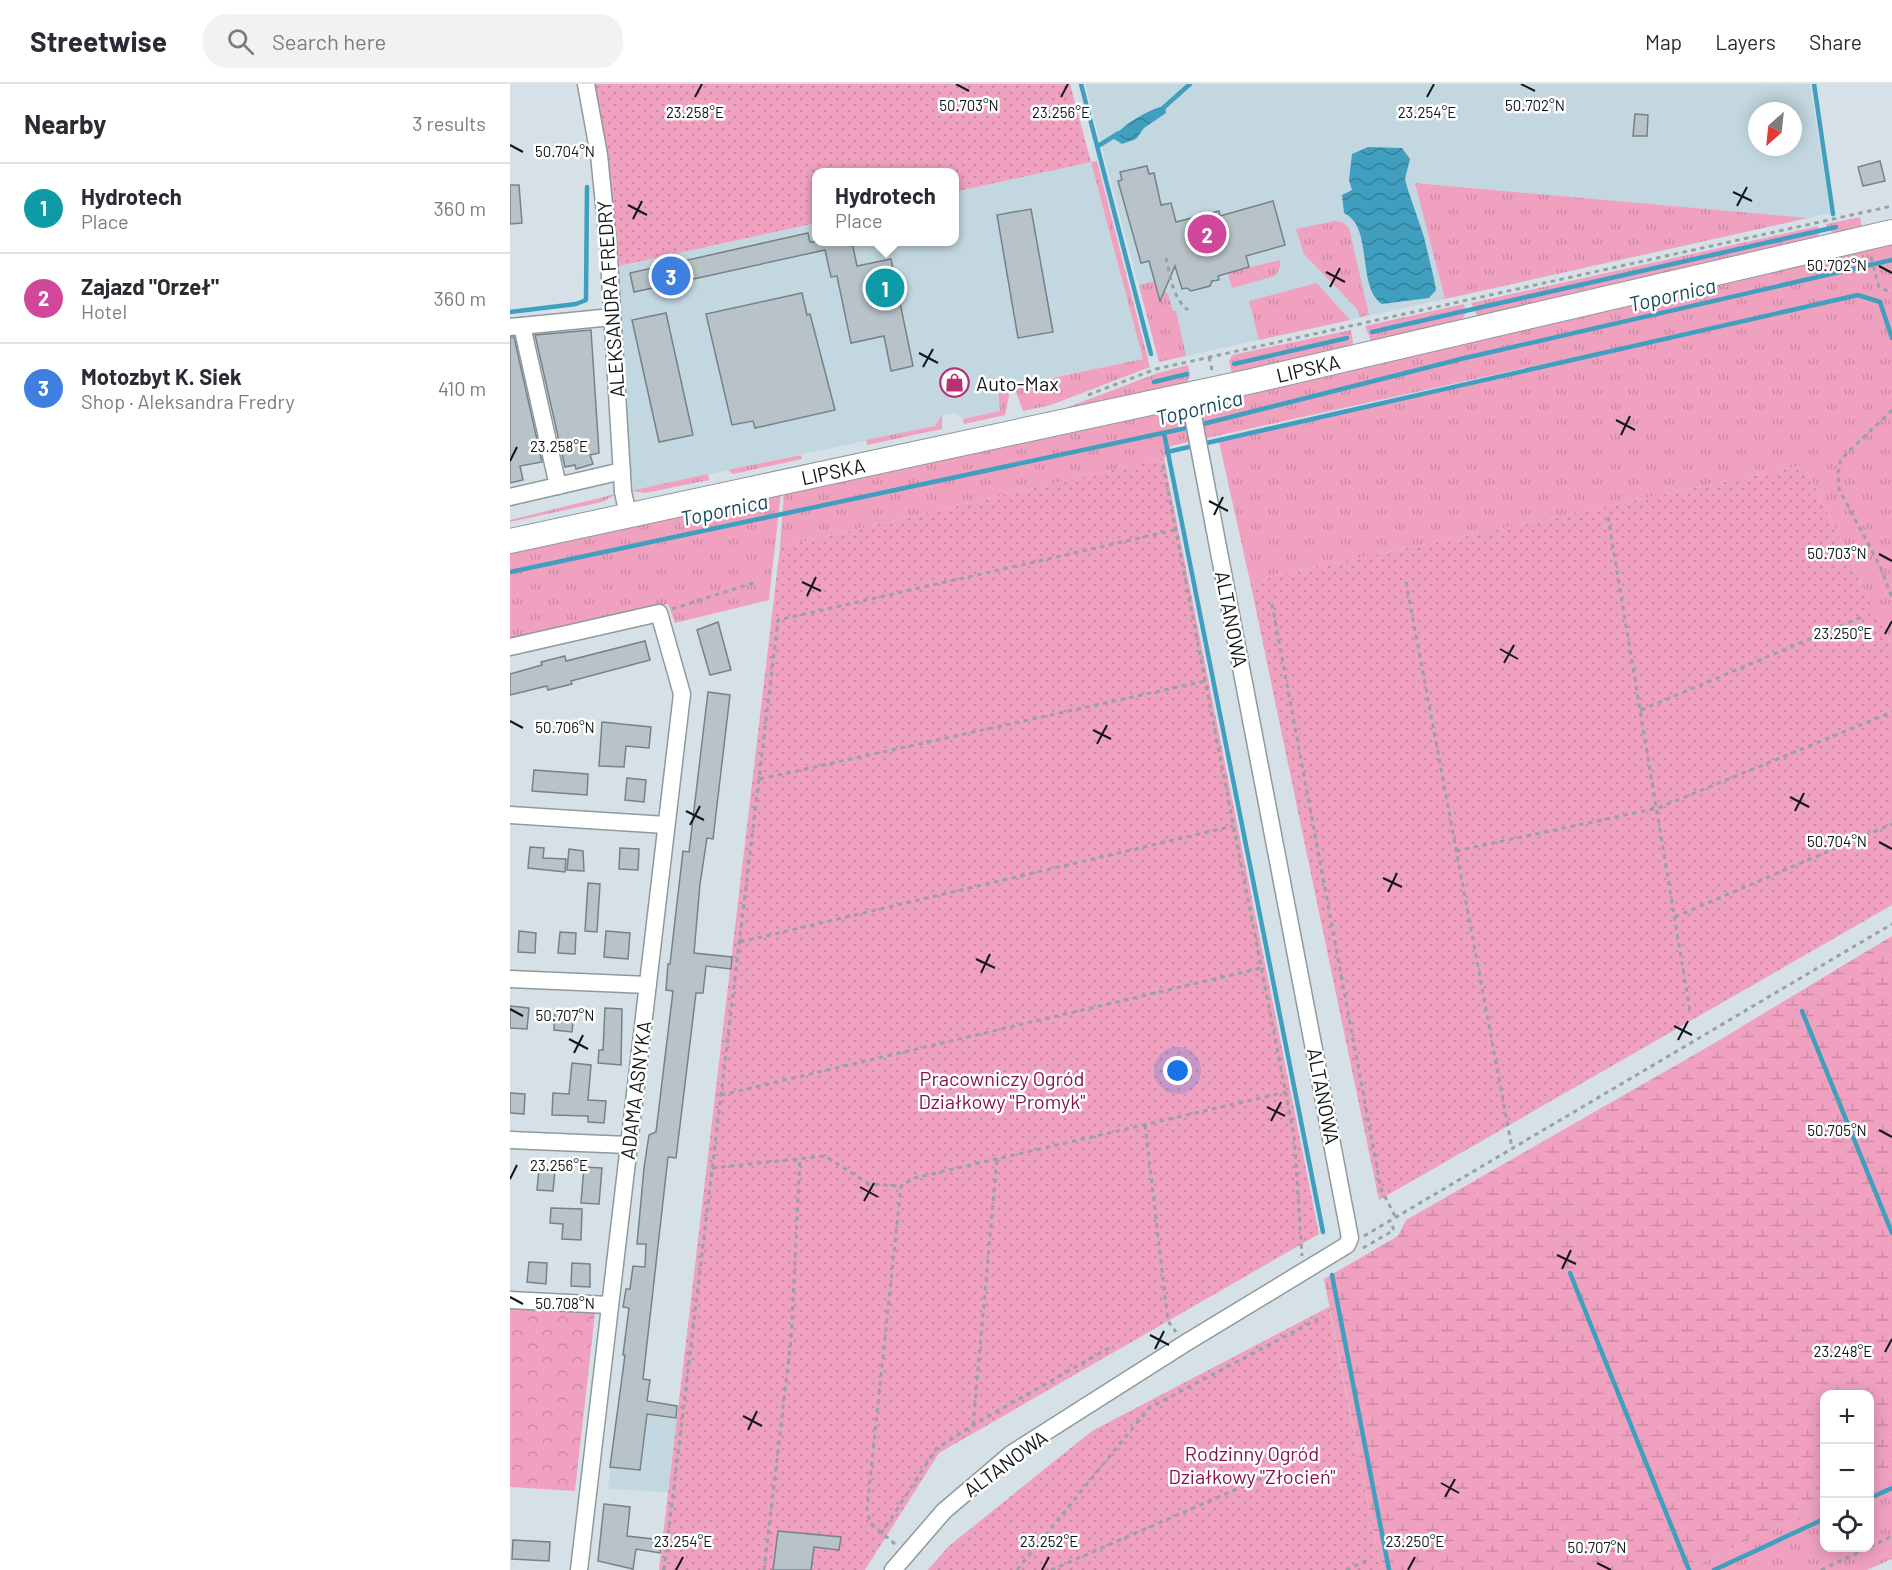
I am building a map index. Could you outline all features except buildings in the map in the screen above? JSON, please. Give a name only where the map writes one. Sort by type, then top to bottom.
[{"type":"main road","name":"LIPSKA","points":[[510,541],[628,515],[1190,403],[1892,232]]},
{"type":"street","name":"ALEKSANDRA FREDRY","points":[[586,84],[599,155],[611,278],[621,471],[628,515]]},
{"type":"street","points":[[558,486],[516,326],[612,317]]},
{"type":"street","name":"ALTANOWA","points":[[893,1570],[944,1510],[996,1465],[1184,1344],[1304,1269],[1347,1245],[1350,1234],[1190,403]]},
{"type":"street","points":[[510,497],[621,471]]},
{"type":"street","points":[[510,647],[659,613]]},
{"type":"street","name":"ADAMA ASNYKA","points":[[579,1570],[682,694],[659,613]]},
{"type":"street","points":[[510,815],[666,825]]},
{"type":"street","points":[[510,979],[648,985]]},
{"type":"street","points":[[510,1140],[628,1145]]},
{"type":"street","points":[[510,1300],[609,1305]]},
{"type":"path","points":[[1078,399],[1156,369],[1892,206]]},
{"type":"path","points":[[1870,251],[1881,290],[1892,293]]},
{"type":"path","points":[[1166,258],[1181,305],[1188,310]]},
{"type":"path","points":[[1892,410],[1841,459],[1838,473],[1839,489],[1880,566],[1892,598]]},
{"type":"path","points":[[1163,465],[1286,1092],[1298,1172],[1304,1269]]},
{"type":"path","points":[[1608,517],[1690,1011]]},
{"type":"path","points":[[664,1570],[778,620],[1175,530]]},
{"type":"path","points":[[659,613],[756,582]]},
{"type":"path","points":[[1406,582],[1512,1148]]},
{"type":"path","points":[[1272,604],[1381,1189],[1396,1218]]},
{"type":"path","points":[[1641,710],[1864,616]]},
{"type":"path","points":[[760,779],[1205,681]]},
{"type":"path","points":[[1456,851],[1658,808],[1892,712]]},
{"type":"path","points":[[1675,917],[1892,824]]},
{"type":"path","points":[[740,942],[1233,826]]},
{"type":"path","points":[[1347,1245],[1892,924]]},
{"type":"path","points":[[721,1095],[1261,968]]},
{"type":"path","points":[[712,1168],[825,1156],[870,1184],[901,1186],[914,1178],[1286,1092]]},
{"type":"path","points":[[1145,1125],[1168,1321],[1184,1344]]},
{"type":"path","points":[[764,1570],[790,1340],[800,1159]]},
{"type":"path","points":[[974,1425],[997,1159]]},
{"type":"path","points":[[899,1547],[881,1534],[870,1522],[867,1509],[901,1186]]},
{"type":"path","points":[[1017,1570],[1149,1408],[1318,1319]]},
{"type":"path","points":[[881,1534],[936,1449],[1109,1348]]},
{"type":"path","points":[[1051,1570],[1278,1471]]},
{"type":"path","points":[[1874,1545],[1892,1536]]},
{"type":"path","points":[[1821,1570],[1859,1552]]},
{"type":"path","points":[[1346,1570],[1370,1559]]},
{"type":"shaded area","points":[[1085,84],[1810,84],[1830,213],[1808,218],[1416,183],[1445,299],[1159,362]]},
{"type":"shaded area","points":[[1091,162],[1143,359],[998,389],[1000,411],[963,419],[955,413],[942,415],[935,426],[630,491],[618,312],[619,266],[812,224],[812,246],[959,246],[959,191]]},
{"type":"shaded area","points":[[617,1412],[677,1419],[668,1492],[608,1489]]},
{"type":"green space","points":[[594,84],[1070,84],[1091,162],[959,191],[959,168],[812,168],[812,224],[619,266]]},
{"type":"green space","points":[[1097,161],[1150,367],[1051,405],[1023,411],[1014,386],[1143,359],[1091,162]]},
{"type":"green space","points":[[1415,183],[1808,218],[1445,299]]},
{"type":"green space","points":[[1860,217],[1862,228],[1835,234],[1826,224]]},
{"type":"green space","points":[[1335,221],[1343,222],[1349,228],[1369,315],[1360,317],[1357,309],[1304,254],[1296,229]]},
{"type":"green space","points":[[1818,226],[1819,238],[1478,318],[1471,303]]},
{"type":"green space","points":[[1892,242],[1892,646],[1804,465],[1250,581],[1219,442],[1761,316],[1171,446],[1164,458],[780,547],[784,492]]},
{"type":"green space","points":[[1280,260],[1280,267],[1275,276],[1232,288],[1228,273]]},
{"type":"green space","points":[[1155,281],[1168,294],[1173,311],[1176,311],[1186,356],[1159,362],[1139,285]]},
{"type":"green space","points":[[1317,283],[1350,320],[1259,340],[1249,301]]},
{"type":"green space","points":[[1464,304],[1466,313],[1461,321],[1372,343],[1365,326]]},
{"type":"green space","points":[[1351,330],[1353,343],[1351,347],[1232,374],[1229,361],[1232,355]]},
{"type":"green space","points":[[1188,365],[1190,376],[1186,384],[1055,412],[1158,373]]},
{"type":"green space","points":[[1006,387],[1009,396],[1005,415],[964,424],[963,419],[1000,411],[998,389]]},
{"type":"green space","points":[[942,415],[942,429],[867,445],[866,440],[935,426]]},
{"type":"green space","points":[[801,455],[802,459],[733,474],[728,470]]},
{"type":"green space","name":"Pracowniczy Ogród Działkowy \"Promyk\"","points":[[1164,458],[1319,1234],[939,1453],[865,1570],[659,1570],[780,547]]},
{"type":"green space","points":[[1804,465],[1892,646],[1892,905],[1379,1200],[1250,581]]},
{"type":"green space","points":[[708,474],[709,480],[645,493],[630,491]]},
{"type":"green space","points":[[781,493],[769,600],[675,623],[668,604],[510,639],[510,552]]},
{"type":"green space","points":[[616,494],[602,502],[510,522],[510,520]]},
{"type":"green space","points":[[1892,936],[1892,1474],[1874,1482],[1874,1390],[1820,1390],[1820,1507],[1686,1570],[1381,1570],[1324,1279],[1398,1236],[1406,1220],[1713,1044]]},
{"type":"green space","name":"Rodzinny Ogród Działkowy \"Złocień\"","points":[[1329,1307],[1381,1570],[928,1570],[949,1546],[1092,1431]]},
{"type":"green space","points":[[510,1308],[595,1313],[575,1491],[510,1487]]},
{"type":"green space","points":[[1892,1474],[1892,1559],[1867,1570],[1686,1570],[1820,1507],[1820,1552],[1874,1552],[1874,1482]]},
{"type":"water","points":[[1165,106],[1166,113],[1144,128],[1136,139],[1122,144],[1114,139],[1136,118]]},
{"type":"water","points":[[1368,147],[1402,148],[1410,159],[1405,179],[1424,237],[1436,290],[1429,298],[1382,304],[1374,296],[1369,285],[1359,231],[1353,220],[1344,213],[1342,195],[1352,190],[1349,180],[1352,154]]},
{"type":"waterway","points":[[1081,84],[1151,354]]},
{"type":"waterway","points":[[1162,109],[1190,84]]},
{"type":"waterway","points":[[1814,84],[1833,214]]},
{"type":"waterway","points":[[1098,146],[1119,133]]},
{"type":"waterway","points":[[510,312],[576,304],[586,300],[587,187]]},
{"type":"waterway","points":[[1372,332],[1836,227]]},
{"type":"waterway","name":"Topornica","points":[[1199,425],[1465,358],[1892,260]]},
{"type":"waterway","points":[[1167,452],[1858,295],[1880,302],[1892,338]]},
{"type":"waterway","points":[[1234,364],[1347,338]]},
{"type":"waterway","points":[[1154,382],[1187,374]]},
{"type":"waterway","name":"Topornica","points":[[510,572],[1191,427]]},
{"type":"waterway","points":[[1164,433],[1323,1232]]},
{"type":"waterway","points":[[1802,1011],[1892,1233]]},
{"type":"waterway","points":[[1570,1273],[1689,1570]]},
{"type":"waterway","points":[[1332,1275],[1389,1570]]},
{"type":"waterway","points":[[1874,1496],[1892,1488]]},
{"type":"waterway","points":[[1714,1570],[1820,1521]]},
{"type":"place","name":"Zajazd \"Orzeł\"","points":[[1207,234]]},
{"type":"place","name":"Motozbyt K. Siek","points":[[671,276]]},
{"type":"place","name":"Hydrotech","points":[[885,288]]},
{"type":"place","name":"Auto-Max","points":[[955,383]]}]
